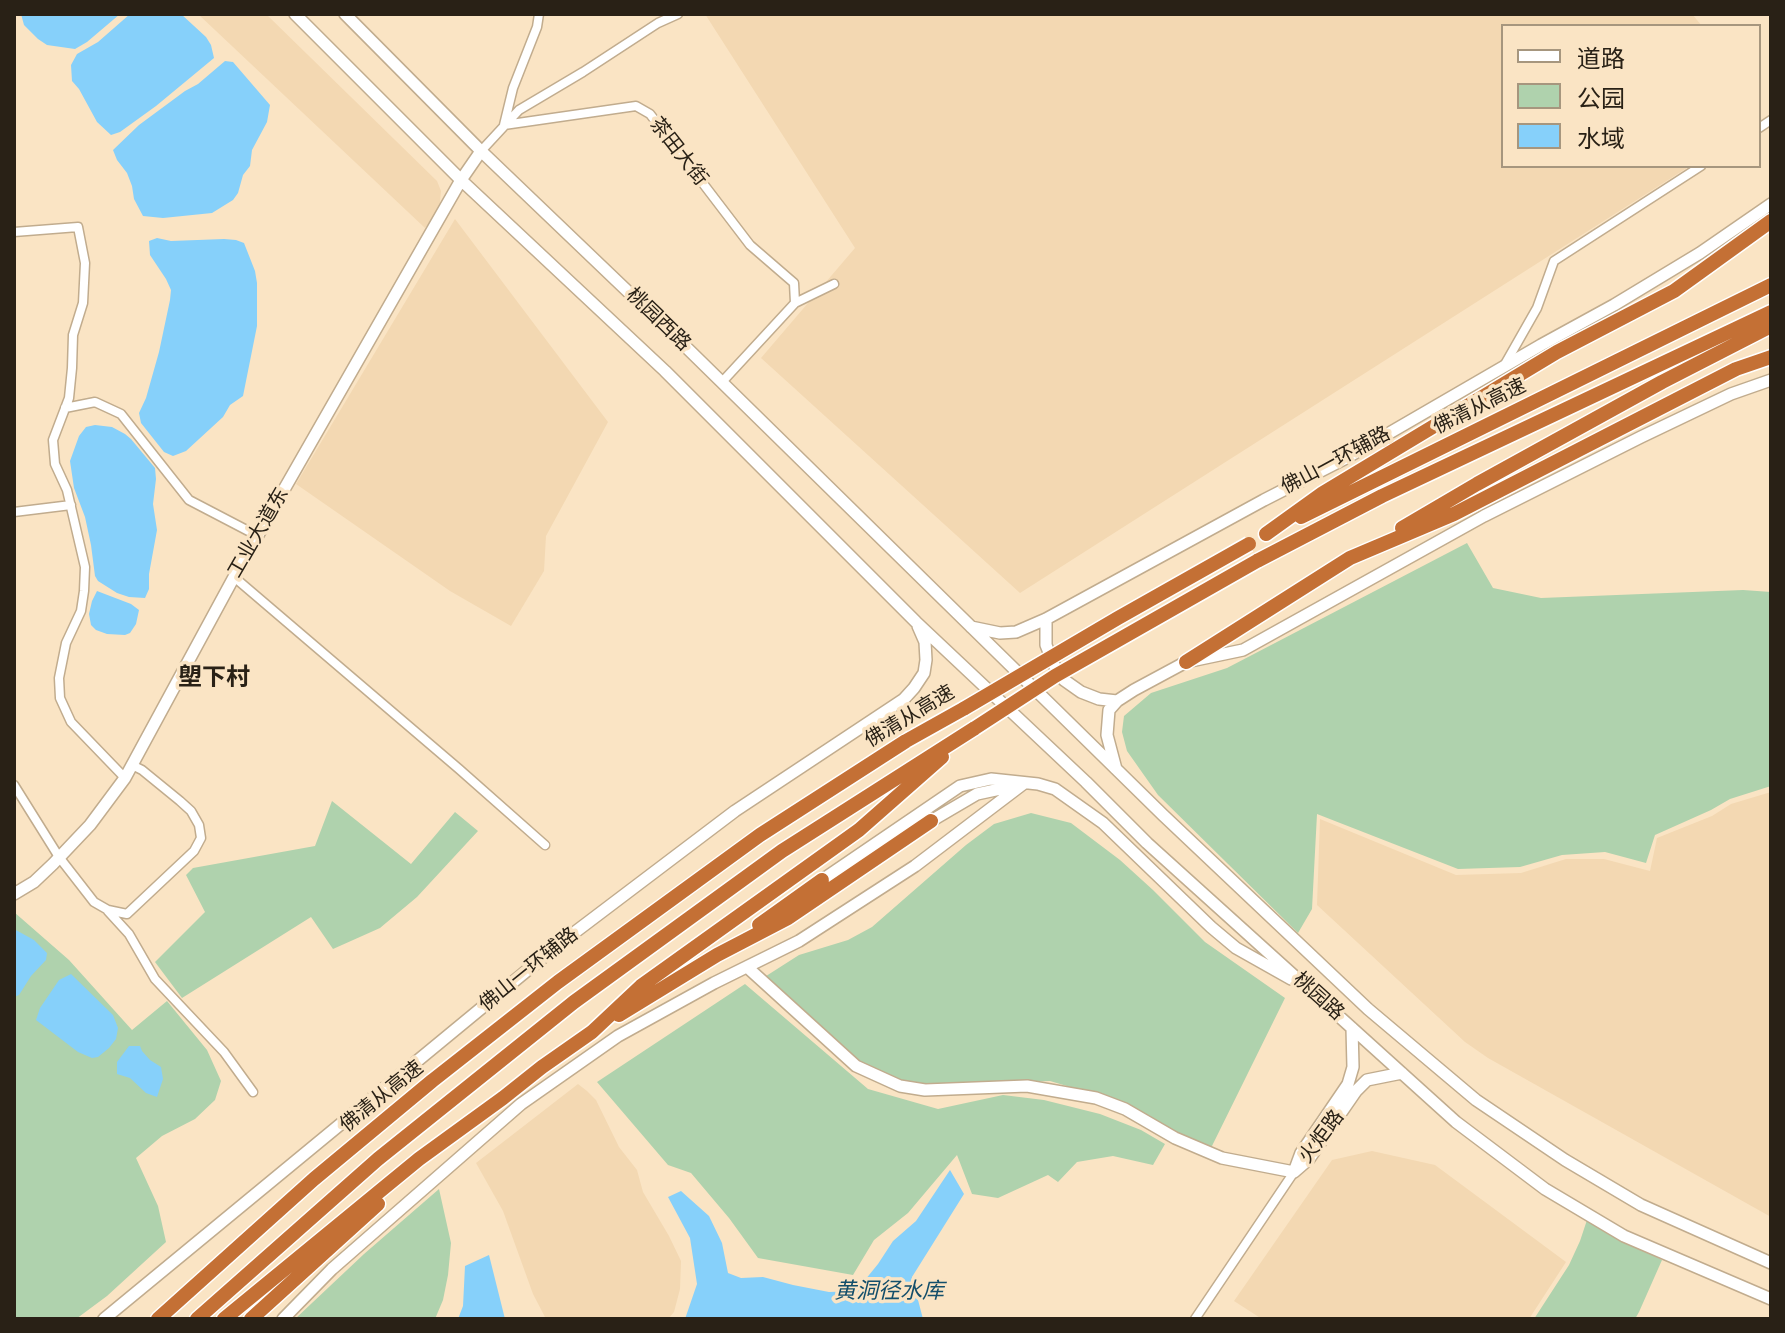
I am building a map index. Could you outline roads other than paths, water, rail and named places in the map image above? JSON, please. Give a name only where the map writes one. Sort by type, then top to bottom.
[{"type":"highway","points":[[1266,534],[1323,493],[1557,352],[1674,291],[1771,221]]},
{"type":"highway","name":"佛清从高速","points":[[158,1319],[314,1179],[547,990],[760,835],[906,741],[1266,534],[1771,285]]},
{"type":"highway","name":"佛清从高速","points":[[197,1319],[378,1159],[574,1002],[782,851],[1081,661],[1257,561],[1396,489],[1771,312]]},
{"type":"highway","points":[[1186,662],[1350,558],[1477,484],[1771,326]]},
{"type":"highway","points":[[1350,558],[1454,514],[1736,369],[1771,357]]},
{"type":"highway","points":[[592,1032],[641,986],[859,830],[975,728]]},
{"type":"highway","points":[[717,955],[788,918],[931,821]]},
{"type":"highway","points":[[224,1319],[419,1159],[542,1067],[592,1032],[717,955],[822,880]]},
{"type":"highway","points":[[251,1319],[459,1130]]},
{"type":"highway","points":[[258,1319],[288,1286]]},
{"type":"main road","name":"桃园西路","points":[[295,14],[461,180],[665,371],[916,622]]},
{"type":"main road","name":"桃园西路","points":[[345,14],[481,151],[971,626]]},
{"type":"main road","name":"工业大道东","points":[[14,894],[34,882],[90,825],[125,778],[234,577],[461,180],[481,151]]},
{"type":"main road","name":"佛山一环辅路","points":[[971,626],[1000,633],[1016,632],[1046,619],[1348,457],[1614,305],[1771,204]]},
{"type":"main road","points":[[1116,769],[1107,724],[1109,710],[1117,701],[1186,662],[1243,650],[1484,516],[1692,412],[1771,380]]},
{"type":"main road","points":[[1046,619],[1046,645],[1064,680],[1081,692],[1099,699],[1117,701]]},
{"type":"main road","name":"佛山一环辅路","points":[[104,1319],[558,945],[735,811],[904,699],[924,673],[925,642],[916,622]]},
{"type":"main road","name":"桃园路","points":[[916,622],[1147,843],[1456,1122],[1545,1189],[1624,1236],[1771,1299]]},
{"type":"main road","name":"桃园路","points":[[971,626],[1368,1009],[1476,1100],[1565,1160],[1641,1205],[1771,1263]]},
{"type":"main road","points":[[822,880],[960,786],[991,779],[1038,784],[1055,789],[1103,823],[1236,948],[1309,989]]},
{"type":"main road","points":[[931,821],[977,794],[1023,784]]},
{"type":"main road","points":[[283,1319],[332,1269],[521,1104],[618,1036],[799,941],[915,866],[1023,784]]},
{"type":"main road","points":[[747,967],[856,1066],[900,1086],[925,1090],[1027,1086],[1096,1098],[1125,1109],[1175,1138],[1222,1158],[1294,1172]]},
{"type":"main road","name":"火炬路","points":[[1294,1172],[1301,1153],[1348,1084],[1353,1067],[1352,1028]]},
{"type":"main road","name":"火炬路","points":[[1294,1172],[1309,1159],[1367,1080],[1402,1073]]},
{"type":"street","points":[[504,125],[513,88],[537,27],[539,14]]},
{"type":"street","points":[[481,151],[519,110],[658,23],[678,14]]},
{"type":"street","name":"茶田大街","points":[[504,125],[636,106],[650,114],[750,245],[794,283],[795,303]]},
{"type":"street","points":[[1504,366],[1537,308],[1554,261],[1698,168]]},
{"type":"street","points":[[14,232],[78,227],[85,263],[83,303],[73,335],[69,398],[53,440],[55,464],[67,490],[85,567],[81,611],[66,643],[59,678],[60,698],[71,722],[125,778]]},
{"type":"street","points":[[722,382],[795,303],[834,284]]},
{"type":"street","points":[[65,408],[95,402],[121,414],[189,500],[258,536]]},
{"type":"street","points":[[14,512],[71,505]]},
{"type":"street","points":[[234,577],[545,845]]},
{"type":"street","points":[[14,785],[59,857],[94,902],[108,910],[127,914],[194,851],[201,838],[199,825],[191,811],[132,765]]},
{"type":"street","points":[[108,910],[129,934],[155,979],[224,1052],[253,1092]]},
{"type":"street","points":[[1195,1319],[1294,1172]]},
{"type":"water","points":[[21,14],[120,14],[75,49],[47,45],[24,25]]},
{"type":"water","points":[[130,14],[181,14],[206,37],[214,58],[156,106],[111,135],[97,122],[72,81],[71,65],[77,54],[98,42]]},
{"type":"water","points":[[225,61],[233,62],[270,105],[267,122],[252,150],[250,166],[243,175],[238,193],[233,200],[212,213],[163,218],[143,216],[134,199],[127,173],[113,150],[139,125]]},
{"type":"water","points":[[157,238],[171,241],[224,239],[244,243],[257,283],[257,326],[243,396],[230,405],[223,417],[186,451],[173,456],[164,452],[141,423],[139,413],[159,352],[170,300],[171,290],[150,255],[149,241]]},
{"type":"water","points":[[86,427],[112,427],[125,434],[155,468],[153,504],[157,530],[145,598],[117,593],[95,576],[85,517],[74,488],[70,461],[79,436]]},
{"type":"water","points":[[97,591],[139,610],[130,633],[107,634],[91,625],[89,614]]},
{"type":"water","points":[[14,929],[34,940],[47,953],[46,960],[19,995],[14,997]]},
{"type":"water","points":[[71,974],[113,1015],[118,1028],[116,1039],[98,1057],[92,1058],[78,1052],[36,1020],[40,1008],[59,980]]},
{"type":"water","points":[[129,1046],[140,1046],[150,1060],[161,1067],[163,1079],[157,1097],[146,1093],[130,1078],[117,1074],[117,1062]]},
{"type":"water","name":"黄洞径水库","points":[[950,1170],[964,1194],[912,1277],[923,1319],[685,1319],[697,1284],[690,1238],[668,1197],[681,1191],[709,1216],[722,1243],[728,1273],[741,1278],[763,1277],[829,1292],[856,1291],[893,1241],[916,1221]]},
{"type":"water","points":[[489,1255],[505,1319],[458,1319],[463,1306],[465,1266]]},
{"type":"district","name":"塱下村","points":[[214,679]]}]
